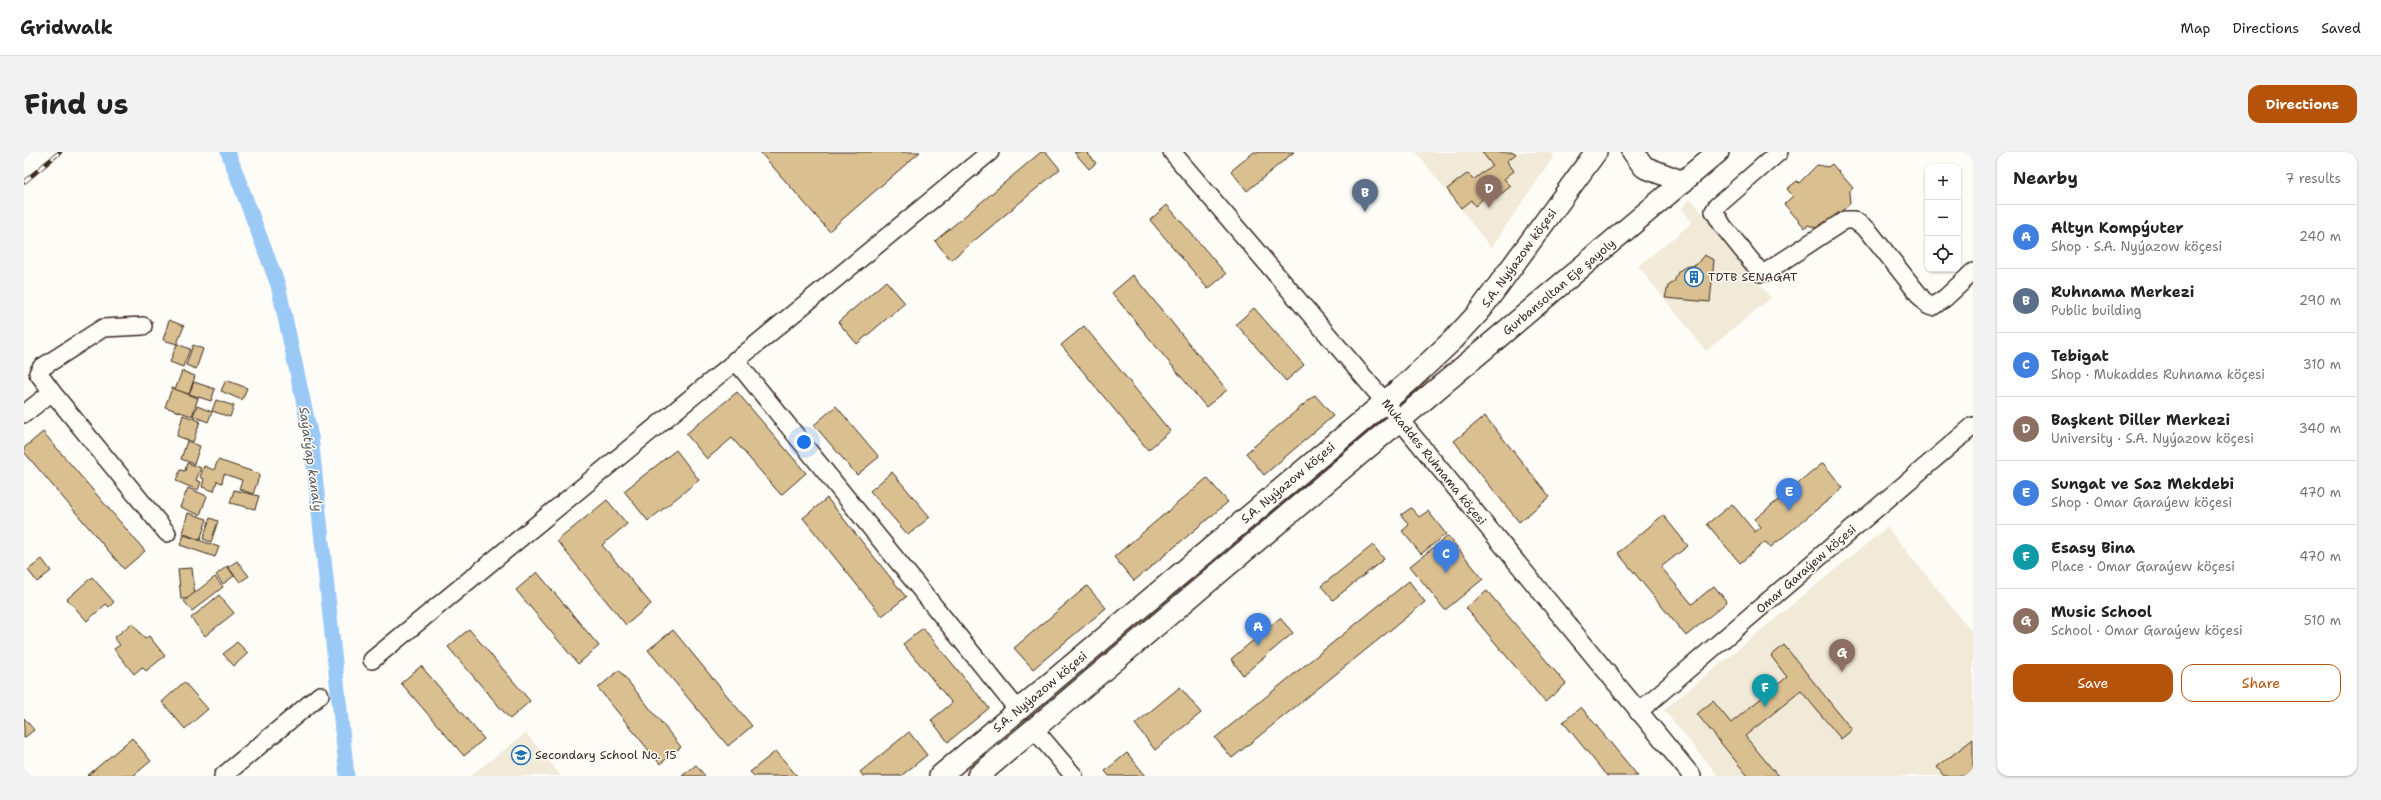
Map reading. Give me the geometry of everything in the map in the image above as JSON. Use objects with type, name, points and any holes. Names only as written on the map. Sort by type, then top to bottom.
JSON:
[{"type":"main road","name":"S.A. Nyýazow köçesi","points":[[940,776],[1385,402],[1455,338],[1478,313],[1596,152]]},
{"type":"main road","points":[[1633,152],[1644,167],[1682,182]]},
{"type":"main road","name":"Gurbansoltan Eje şayoly","points":[[1400,422],[1718,152]]},
{"type":"main road","name":"S.A. Nyýazow köçesi","points":[[978,776],[1400,422]]},
{"type":"street","points":[[372,660],[735,360],[990,152]]},
{"type":"street","name":"Mukaddes Ruhnama köçesi","points":[[1172,152],[1385,402],[1692,776]]},
{"type":"street","points":[[1779,152],[1717,206],[1714,211],[1723,226],[1761,273],[1766,272],[1845,220],[1854,220],[1868,230],[1927,305],[1932,307],[1939,303],[1973,272]]},
{"type":"street","points":[[143,326],[103,328],[41,368],[38,373],[39,377],[167,533]]},
{"type":"street","points":[[735,360],[1018,710]]},
{"type":"street","points":[[24,414],[52,392]]},
{"type":"street","name":"Omar Garaýew köçesi","points":[[1638,712],[1973,426]]},
{"type":"street","points":[[223,776],[320,694]]},
{"type":"street","points":[[1034,729],[1074,776]]},
{"type":"shaded area","points":[[1416,152],[1551,152],[1554,156],[1491,248]]},
{"type":"shaded area","name":"TDTB SENAGAT","points":[[1692,200],[1771,298],[1706,351],[1638,266],[1692,223],[1682,209],[1687,201]]},
{"type":"shaded area","points":[[1887,527],[1973,633],[1973,776],[1718,776],[1664,710]]},
{"type":"shaded area","name":"Secondary School No. 15","points":[[526,733],[561,776],[470,776]]},
{"type":"building","points":[[760,152],[920,152],[829,231]]},
{"type":"building","points":[[1041,152],[1046,152],[1060,169],[951,260],[935,241]]},
{"type":"building","points":[[1074,152],[1090,152],[1088,154],[1096,163],[1089,169]]},
{"type":"building","points":[[1254,152],[1294,152],[1247,191],[1231,171]]},
{"type":"building","points":[[1482,152],[1514,152],[1516,154],[1507,161],[1514,171],[1504,179],[1511,186],[1490,203],[1485,197],[1475,206],[1471,200],[1461,208],[1447,189],[1468,173],[1473,180],[1492,165]]},
{"type":"building","points":[[1832,164],[1853,188],[1849,192],[1850,204],[1820,229],[1808,225],[1805,228],[1784,204],[1793,196],[1787,189],[1797,181],[1799,183],[1817,165],[1828,167]]},
{"type":"building","points":[[1167,205],[1226,274],[1208,289],[1150,220]]},
{"type":"building","name":"TDTB SENAGAT","points":[[1704,255],[1714,260],[1710,302],[1665,298],[1668,286],[1674,282],[1678,272],[1685,267],[1696,265]]},
{"type":"building","points":[[1133,275],[1227,390],[1206,407],[1112,293]]},
{"type":"building","points":[[886,281],[905,303],[857,344],[838,322]]},
{"type":"building","points":[[1254,308],[1304,365],[1286,381],[1236,324]]},
{"type":"building","points":[[169,320],[184,326],[177,344],[163,340]]},
{"type":"building","points":[[1084,326],[1170,431],[1148,450],[1061,345]]},
{"type":"building","points":[[177,344],[190,349],[183,367],[170,362]]},
{"type":"building","points":[[193,345],[203,349],[196,369],[186,365]]},
{"type":"building","points":[[182,371],[195,376],[189,394],[175,390]]},
{"type":"building","points":[[226,380],[247,388],[242,400],[221,391]]},
{"type":"building","points":[[194,382],[215,389],[211,401],[189,394]]},
{"type":"building","points":[[172,388],[198,398],[192,416],[165,407]]},
{"type":"building","points":[[737,392],[806,473],[781,495],[732,438],[707,459],[686,434]]},
{"type":"building","points":[[1315,395],[1333,416],[1264,475],[1246,453]]},
{"type":"building","points":[[216,400],[234,406],[230,417],[212,411]]},
{"type":"building","points":[[197,406],[212,412],[208,422],[193,416]]},
{"type":"building","points":[[836,406],[879,457],[857,475],[814,425]]},
{"type":"building","points":[[183,415],[200,421],[193,442],[177,436]]},
{"type":"building","points":[[1485,416],[1550,497],[1519,522],[1454,441]]},
{"type":"building","points":[[43,432],[145,551],[124,569],[24,452],[24,448]]},
{"type":"building","points":[[187,441],[200,446],[194,464],[181,459]]},
{"type":"building","points":[[676,450],[699,480],[648,521],[624,491]]},
{"type":"building","points":[[218,460],[260,474],[253,494],[239,489],[242,480],[224,474],[222,483],[217,481],[214,491],[202,487],[204,479],[200,477],[204,466],[214,470]]},
{"type":"building","points":[[187,463],[201,468],[196,480],[201,482],[198,490],[176,481],[180,470],[185,471]]},
{"type":"building","points":[[1823,463],[1843,488],[1771,547],[1765,542],[1740,563],[1707,524],[1732,504],[1755,532],[1761,527],[1755,519]]},
{"type":"building","points":[[892,472],[930,517],[908,535],[870,491]]},
{"type":"building","points":[[1207,478],[1228,502],[1134,581],[1114,557]]},
{"type":"building","points":[[188,488],[207,496],[200,515],[180,507]]},
{"type":"building","points":[[234,490],[259,496],[255,509],[230,503]]},
{"type":"building","points":[[827,498],[906,597],[882,616],[803,518]]},
{"type":"building","points":[[607,500],[627,524],[602,545],[651,604],[626,625],[557,541]]},
{"type":"building","points":[[1411,508],[1419,517],[1428,511],[1446,534],[1421,554],[1402,531],[1409,525],[1401,515]]},
{"type":"building","points":[[188,513],[207,519],[200,540],[182,533]]},
{"type":"building","points":[[1663,515],[1688,546],[1661,567],[1692,604],[1714,586],[1727,602],[1686,636],[1618,553]]},
{"type":"building","points":[[210,518],[218,521],[211,542],[203,539]]},
{"type":"building","points":[[184,535],[219,547],[215,557],[180,545]]},
{"type":"building","points":[[1448,536],[1483,579],[1445,610],[1410,566]]},
{"type":"building","points":[[1373,545],[1384,559],[1333,600],[1321,586]]},
{"type":"building","points":[[42,559],[51,571],[37,582],[28,570]]},
{"type":"building","points":[[237,561],[249,576],[240,582],[228,567]]},
{"type":"building","points":[[227,566],[234,576],[223,584],[216,575]]},
{"type":"building","points":[[192,568],[195,598],[181,599],[178,569]]},
{"type":"building","points":[[537,572],[599,646],[578,664],[516,590]]},
{"type":"building","points":[[92,577],[114,602],[109,607],[106,604],[87,621],[67,599]]},
{"type":"building","points":[[215,577],[223,587],[192,611],[184,601]]},
{"type":"building","points":[[1409,581],[1425,602],[1232,758],[1215,738]]},
{"type":"building","points":[[1087,586],[1106,608],[1033,669],[1014,648]]},
{"type":"building","points":[[1487,591],[1566,684],[1545,702],[1466,608]]},
{"type":"building","points":[[219,595],[234,613],[205,636],[191,618]]},
{"type":"building","points":[[1280,618],[1293,633],[1243,675],[1231,659]]},
{"type":"building","points":[[132,623],[145,639],[149,636],[165,656],[146,671],[142,667],[134,674],[114,649],[120,645],[114,638]]},
{"type":"building","points":[[923,628],[989,708],[948,742],[931,720],[952,703],[903,644]]},
{"type":"building","points":[[469,629],[530,701],[510,719],[448,647]]},
{"type":"building","points":[[673,630],[752,726],[728,746],[648,650]]},
{"type":"building","points":[[237,642],[248,653],[234,666],[223,654]]},
{"type":"building","points":[[1784,645],[1852,730],[1841,739],[1801,691],[1745,736],[1778,776],[1748,776],[1697,714],[1713,701],[1731,723],[1787,677],[1771,656]]},
{"type":"building","points":[[421,666],[484,739],[464,756],[401,683]]},
{"type":"building","points":[[619,670],[681,747],[660,764],[598,688]]},
{"type":"building","points":[[184,682],[208,709],[185,729],[162,702]]},
{"type":"building","points":[[1180,687],[1201,713],[1155,750],[1135,724]]},
{"type":"building","points":[[1581,707],[1638,776],[1607,776],[1563,722]]},
{"type":"building","points":[[24,718],[34,730],[24,738]]},
{"type":"building","points":[[909,732],[927,755],[901,776],[863,776],[860,772]]},
{"type":"building","points":[[132,738],[151,761],[133,776],[87,776]]},
{"type":"building","points":[[1973,739],[1973,776],[1944,776],[1937,767]]},
{"type":"building","points":[[776,751],[797,776],[754,776],[750,772]]},
{"type":"building","points":[[1127,753],[1146,776],[1109,776],[1105,771]]},
{"type":"building","points":[[696,765],[705,776],[682,776]]},
{"type":"waterway","name":"Saýatýap kanaly","points":[[228,152],[278,285],[311,437],[347,776]]},
{"type":"railway","points":[[24,182],[60,152]]},
{"type":"place","name":"Başkent Diller Merkezi","points":[[1489,208]]},
{"type":"place","name":"Ruhnama Merkezi","points":[[1365,212]]},
{"type":"place","name":"TDTB SENAGAT","points":[[1694,277]]},
{"type":"place","name":"Sungat ve Saz Mekdebi","points":[[1789,511]]},
{"type":"place","name":"Tebigat","points":[[1446,573]]},
{"type":"place","name":"Altyn Kompýuter","points":[[1258,646]]},
{"type":"place","name":"Music School","points":[[1842,672]]},
{"type":"place","name":"Esasy Bina","points":[[1765,707]]},
{"type":"place","name":"Secondary School No. 15","points":[[521,755]]}]
